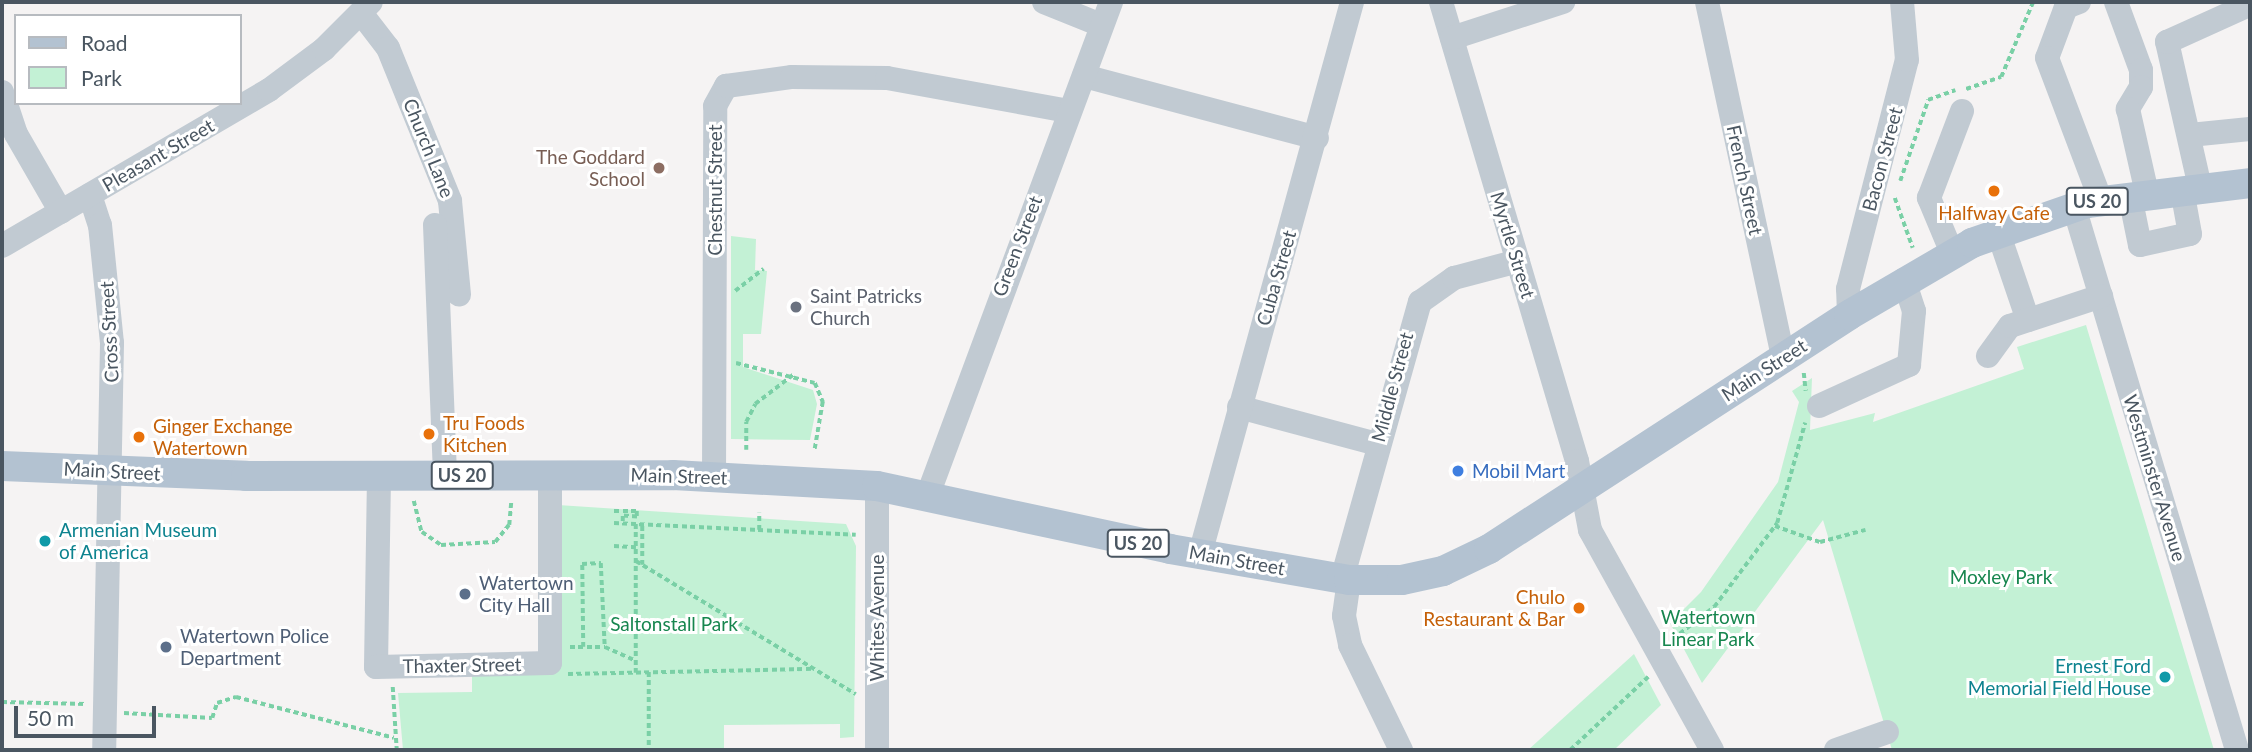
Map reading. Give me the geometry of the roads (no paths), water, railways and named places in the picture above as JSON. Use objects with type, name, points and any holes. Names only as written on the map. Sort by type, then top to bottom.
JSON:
[{"type":"main road","name":"Main Street","points":[[2,466],[113,472],[714,477],[877,486],[929,492],[1200,554],[1345,579],[1443,571],[1793,365],[1849,315],[1952,253],[1998,232],[2087,204],[2191,188],[2250,183]]},
{"type":"street","points":[[1044,2],[1101,25]]},
{"type":"street","name":"Green Street","points":[[929,492],[1111,2]]},
{"type":"street","name":"Cuba Street","points":[[1200,554],[1239,407],[1317,138],[1352,2]]},
{"type":"street","name":"Myrtle Street","points":[[1441,2],[1518,261],[1582,489],[1590,530],[1663,644],[1712,750]]},
{"type":"street","points":[[1452,38],[1563,2]]},
{"type":"street","name":"French Street","points":[[1707,2],[1793,365]]},
{"type":"street","name":"Bacon Street","points":[[1849,315],[1848,289],[1907,60],[1902,2]]},
{"type":"street","name":"Westminster Avenue","points":[[2079,2],[2066,7],[2047,58],[2087,204],[2101,296],[2237,750]]},
{"type":"street","points":[[2116,2],[2141,70],[2141,88],[2128,108],[2139,195],[2140,245],[2190,234],[2190,135],[2167,42],[2249,5]]},
{"type":"street","name":"Pleasant Street","points":[[2,246],[269,90],[366,8]]},
{"type":"street","name":"Church Lane","points":[[366,8],[388,48],[450,201],[459,295]]},
{"type":"street","points":[[1084,76],[1317,138]]},
{"type":"street","name":"Chestnut Street","points":[[714,477],[715,106],[726,86],[792,77],[887,78],[1069,111]]},
{"type":"street","points":[[2,92],[16,134],[61,212]]},
{"type":"street","points":[[1952,253],[1929,198],[1962,111]]},
{"type":"street","points":[[2190,135],[2250,129]]},
{"type":"street","name":"Cross Street","points":[[90,195],[100,225],[110,318],[113,472],[104,750]]},
{"type":"street","points":[[435,225],[445,475]]},
{"type":"street","points":[[1998,232],[2028,320]]},
{"type":"street","name":"Middle Street","points":[[1401,750],[1350,645],[1345,579],[1377,444],[1420,302],[1454,278],[1518,261]]},
{"type":"street","points":[[1810,407],[1909,365],[1914,311],[1904,280]]},
{"type":"street","points":[[1988,356],[2010,326],[2101,296]]},
{"type":"street","points":[[1239,407],[1377,444]]},
{"type":"street","name":"Thaxter Street","points":[[379,476],[376,667],[550,663],[550,474]]},
{"type":"street","name":"Whites Avenue","points":[[877,486],[877,750]]},
{"type":"street","points":[[1836,750],[1887,732]]},
{"type":"place","name":"The Goddard School","points":[[659,168]]},
{"type":"place","name":"Halfway Cafe","points":[[1994,191]]},
{"type":"place","name":"Saint Patricks Church","points":[[796,307]]},
{"type":"place","name":"Tru Foods Kitchen","points":[[429,434]]},
{"type":"place","name":"Ginger Exchange Watertown","points":[[139,437]]},
{"type":"place","name":"Mobil Mart","points":[[1458,471]]},
{"type":"place","name":"Armenian Museum of America","points":[[45,541]]},
{"type":"place","name":"Watertown City Hall","points":[[465,594]]},
{"type":"place","name":"Chulo Restaurant & Bar","points":[[1579,608]]},
{"type":"place","name":"Watertown Police Department","points":[[166,647]]},
{"type":"place","name":"Ernest Ford Memorial Field House","points":[[2165,677]]},
{"type":"park label","name":"Moxley Park","points":[[2001,577]]},
{"type":"park label","name":"Saltonstall Park","points":[[674,624]]},
{"type":"park label","name":"Watertown Linear Park","points":[[1708,628]]}]
